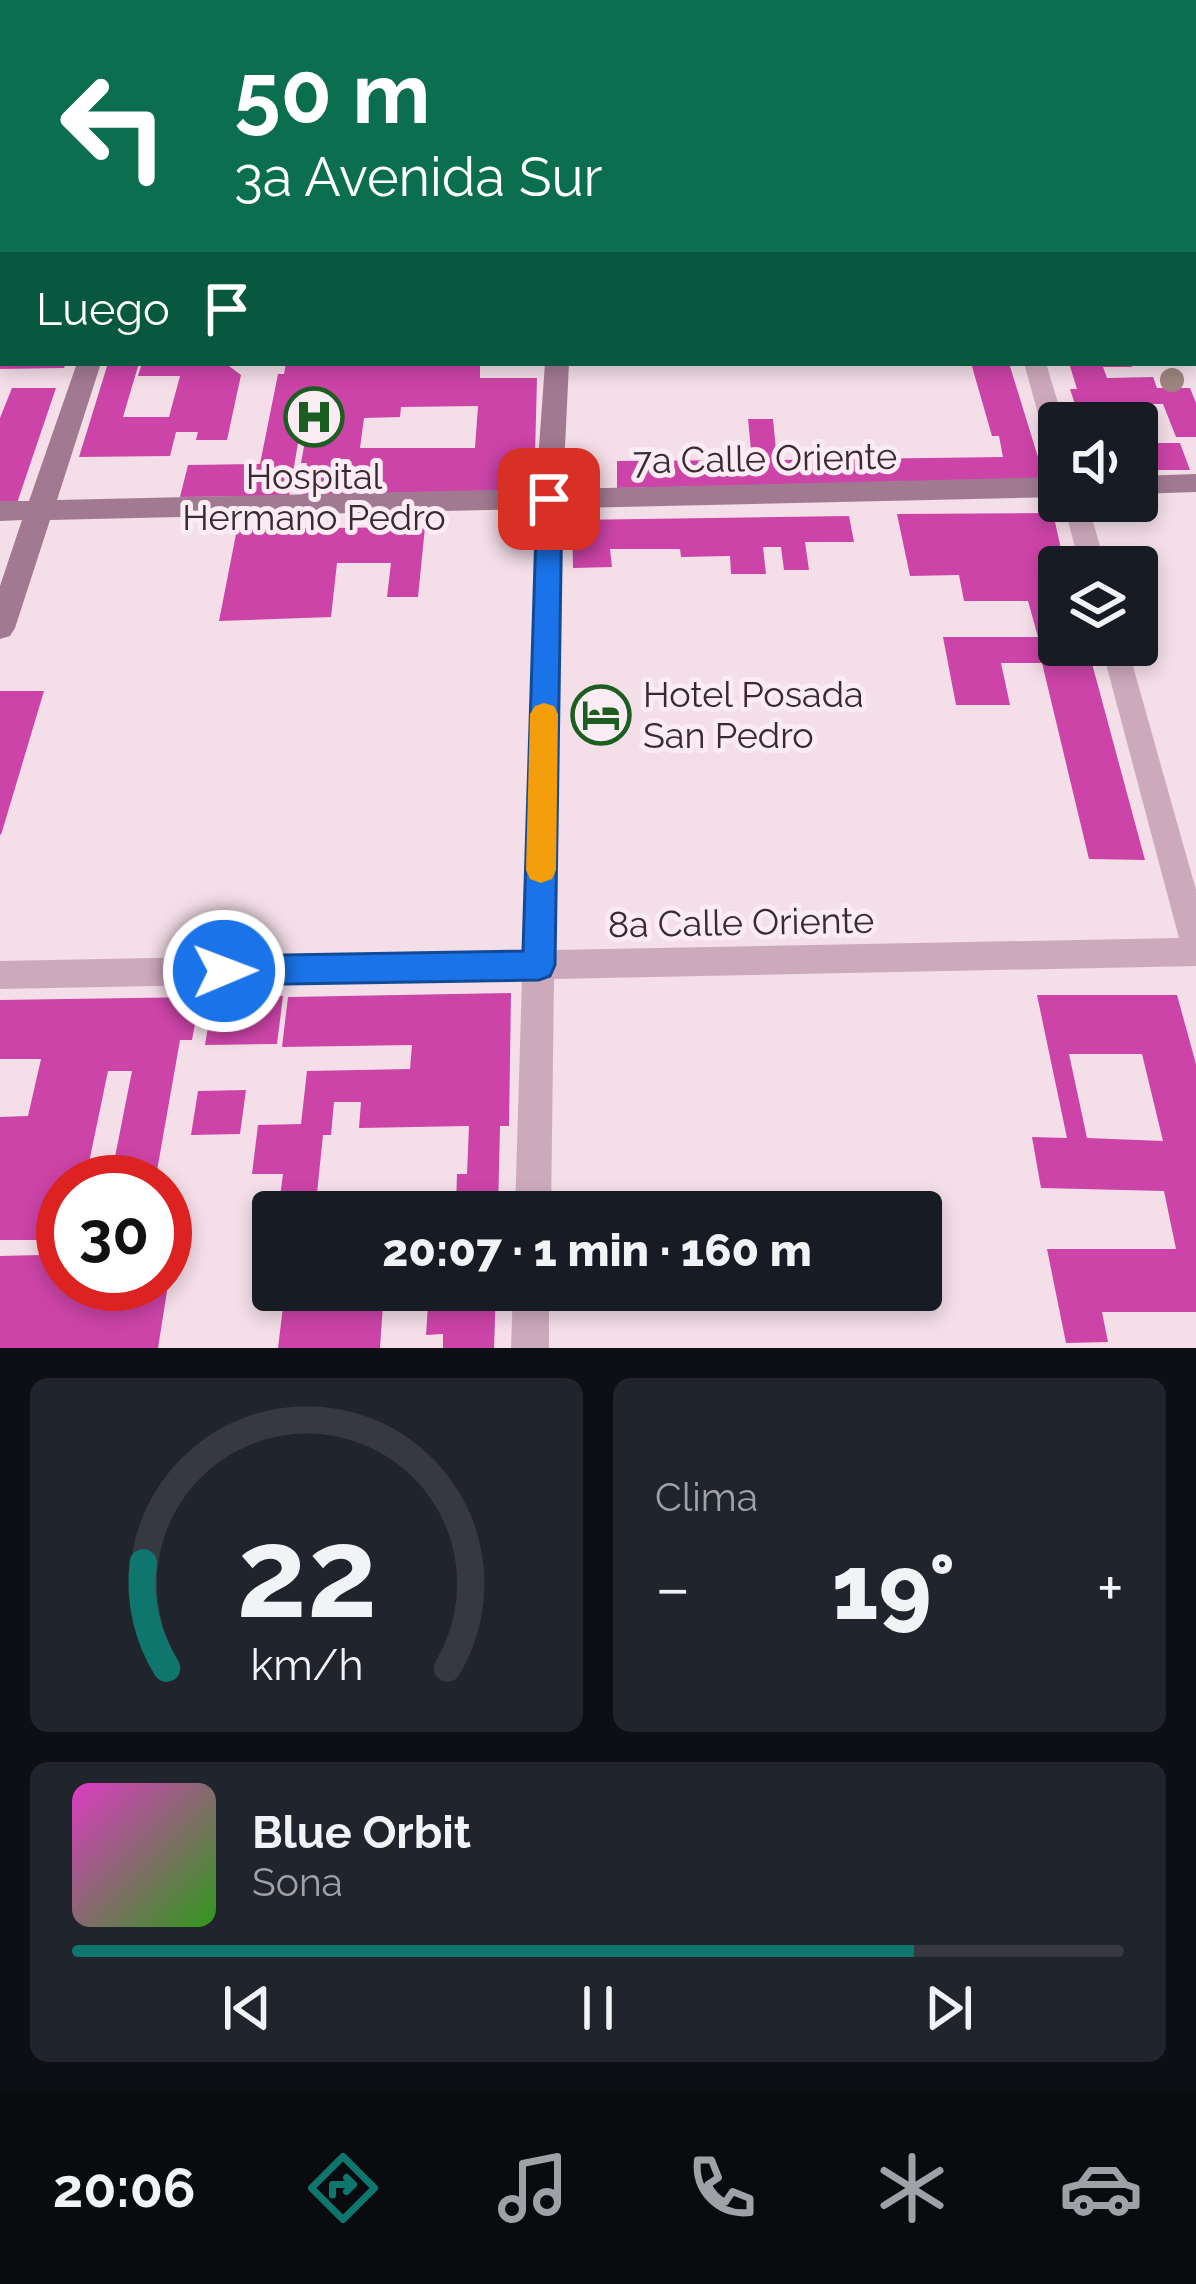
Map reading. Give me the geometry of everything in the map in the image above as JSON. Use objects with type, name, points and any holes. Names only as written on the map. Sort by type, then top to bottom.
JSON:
[{"type":"main road","points":[[0,628],[88,366]]},
{"type":"main road","points":[[549,499],[557,366]]},
{"type":"main road","points":[[1158,484],[1196,483]]},
{"type":"main road","name":"7a Calle Oriente","points":[[0,511],[1038,487]]},
{"type":"street","points":[[1036,366],[1046,402]]},
{"type":"street","points":[[534,1191],[549,499]]},
{"type":"street","points":[[1120,666],[1196,948]]},
{"type":"street","name":"8a Calle Oriente","points":[[0,975],[1196,948]]},
{"type":"street","points":[[530,1348],[531,1311]]},
{"type":"building","points":[[0,366],[65,366],[64,368]]},
{"type":"building","points":[[107,366],[138,366],[123,417],[169,417],[180,376],[138,376],[141,366],[229,366],[241,375],[227,440],[196,440],[198,432],[176,432],[170,456],[79,457]]},
{"type":"building","points":[[285,366],[480,366],[480,378],[537,378],[534,494],[302,496],[307,463],[301,463],[314,390],[307,390],[289,496],[180,497],[188,465],[260,464],[278,374],[284,374]],"holes":[[[478,406],[475,448],[360,448],[364,418],[400,417],[401,407]]]},
{"type":"building","points":[[972,366],[1010,366],[1038,457],[1038,480],[617,488],[617,461],[752,460],[748,419],[773,419],[777,460],[1003,457],[999,436],[992,436]]},
{"type":"building","points":[[1070,366],[1132,366],[1103,367],[1107,378],[1153,377],[1157,388],[1190,388],[1196,403],[1196,437],[1176,437],[1158,402],[1074,402],[1070,389],[1077,389]]},
{"type":"building","points":[[12,388],[56,388],[17,503],[0,503],[0,418]]},
{"type":"building","points":[[1158,443],[1180,443],[1190,470],[1158,470]]},
{"type":"building","points":[[1038,513],[1038,522],[1055,522],[1060,546],[1038,546],[1038,637],[1028,601],[964,601],[959,575],[910,576],[897,514]]},
{"type":"building","points":[[849,516],[854,542],[805,542],[809,570],[784,570],[781,547],[763,547],[766,574],[731,574],[730,556],[681,557],[680,549],[610,549],[612,567],[573,568],[572,520]]},
{"type":"building","points":[[425,527],[418,597],[387,597],[391,563],[337,563],[331,617],[219,621],[237,529]]},
{"type":"building","points":[[943,637],[1038,637],[1038,663],[1001,663],[1010,705],[956,705]]},
{"type":"building","points":[[1043,666],[1093,666],[1145,860],[1089,859]]},
{"type":"building","points":[[0,691],[44,691],[1,835],[0,834]]},
{"type":"building","points":[[511,993],[509,1126],[500,1126],[498,1191],[456,1191],[457,1174],[467,1174],[469,1126],[359,1128],[361,1102],[334,1102],[331,1135],[323,1135],[317,1191],[281,1191],[283,1174],[252,1174],[258,1125],[301,1124],[307,1071],[410,1069],[412,1045],[282,1047],[288,997]]},
{"type":"building","points":[[1037,995],[1177,995],[1196,1064],[1196,1312],[1102,1312],[1108,1342],[1066,1343],[1047,1249],[1176,1249],[1164,1191],[1041,1188],[1032,1137],[1067,1138]],"holes":[[[1069,1054],[1142,1054],[1163,1141],[1087,1138]]]},
{"type":"building","points":[[283,996],[277,1044],[205,1045],[213,997]]},
{"type":"building","points":[[200,997],[192,1040],[180,1040],[160,1155],[115,1155],[132,1071],[108,1071],[91,1155],[36,1155],[36,1240],[0,1240],[0,1117],[28,1116],[41,1059],[0,1059],[0,1000]]},
{"type":"building","points":[[246,1090],[240,1134],[191,1135],[198,1091]]},
{"type":"building","points":[[36,1255],[36,1311],[164,1311],[158,1348],[0,1348],[0,1256]]},
{"type":"building","points":[[282,1311],[383,1311],[380,1348],[278,1348]]},
{"type":"building","points":[[428,1311],[495,1311],[494,1348],[443,1348],[443,1334],[426,1335]]},
{"type":"slow traffic","points":[[541,870],[544,714]]},
{"type":"place","name":"Hospital Hermano Pedro","points":[[314,417]]},
{"type":"place","name":"Hotel Posada San Pedro","points":[[601,715]]},
{"type":"route","points":[[224,971],[539,965],[549,499]]}]
